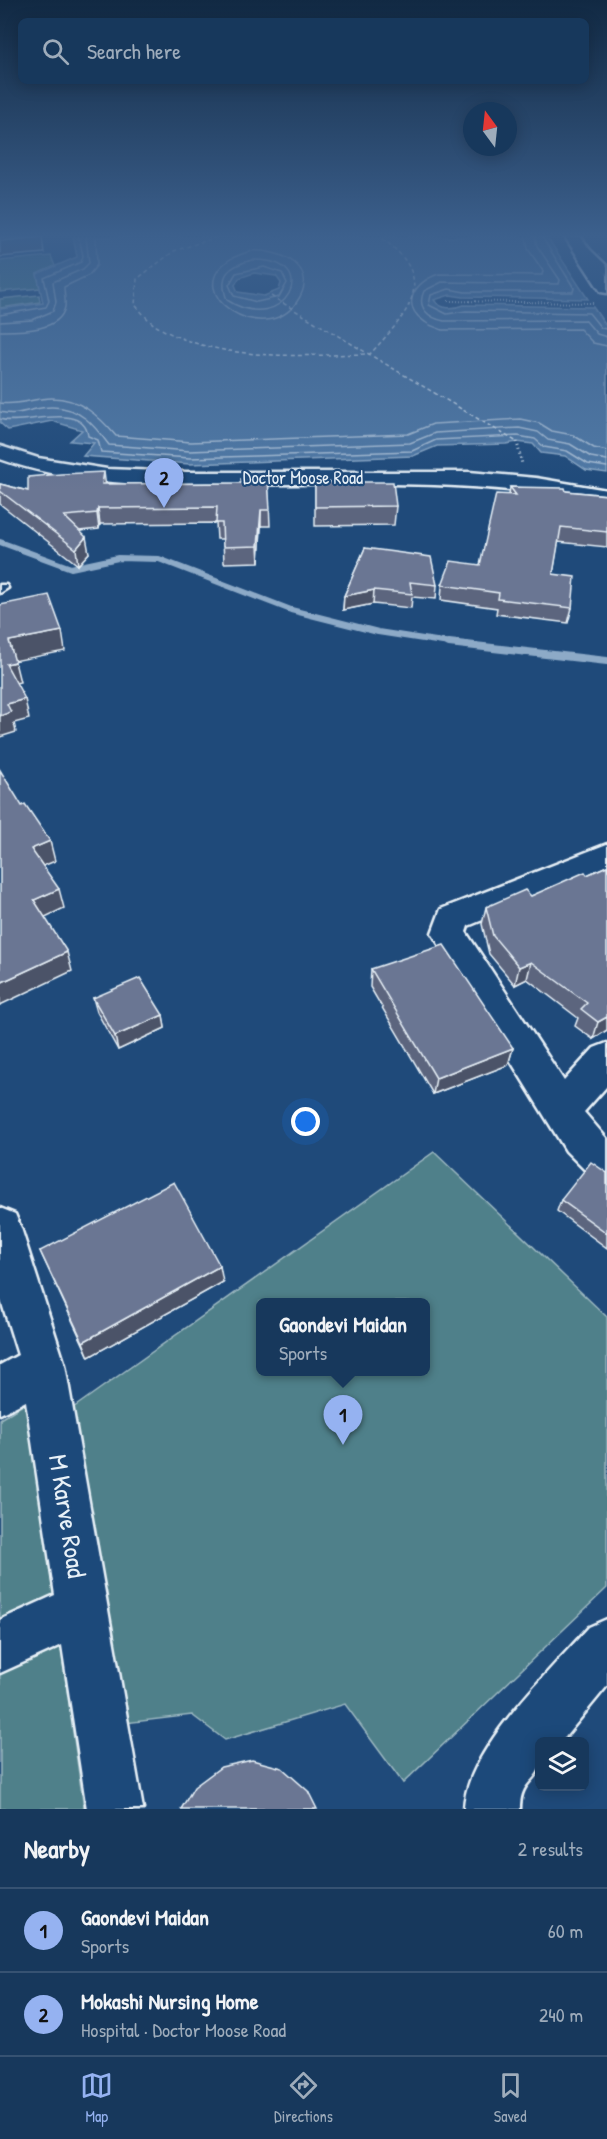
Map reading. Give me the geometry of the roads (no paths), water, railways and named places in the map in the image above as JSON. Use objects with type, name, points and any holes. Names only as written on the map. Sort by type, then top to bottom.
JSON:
[{"type":"main road","name":"Doctor Moose Road","points":[[0,452],[26,463],[80,473],[205,477],[420,477],[525,483],[607,497]]},
{"type":"main road","points":[[607,856],[453,918],[448,933],[579,1139],[607,1165]]},
{"type":"main road","points":[[562,1111],[607,1059]]},
{"type":"main road","name":"M Karve Road","points":[[0,1228],[43,1365],[115,1809]]},
{"type":"main road","points":[[0,1391],[43,1365]]},
{"type":"main road","points":[[0,1647],[83,1609]]},
{"type":"main road","points":[[492,1809],[492,1797],[507,1762],[607,1645]]},
{"type":"water","points":[[0,321],[603,321],[607,327],[607,473],[586,470],[565,456],[541,453],[533,444],[517,442],[437,446],[413,456],[190,464],[83,456],[94,443],[70,441],[82,430],[52,421],[8,430],[0,423]]},
{"type":"waterway","points":[[0,542],[71,568],[118,558],[159,559],[291,610],[378,632],[449,643]]},
{"type":"waterway","points":[[449,643],[607,661]]},
{"type":"waterway","points":[[449,643],[462,645]]},
{"type":"place","name":"Mokashi Nursing Home","points":[[164,508]]},
{"type":"place","name":"Gaondevi Maidan","points":[[343,1445]]}]
